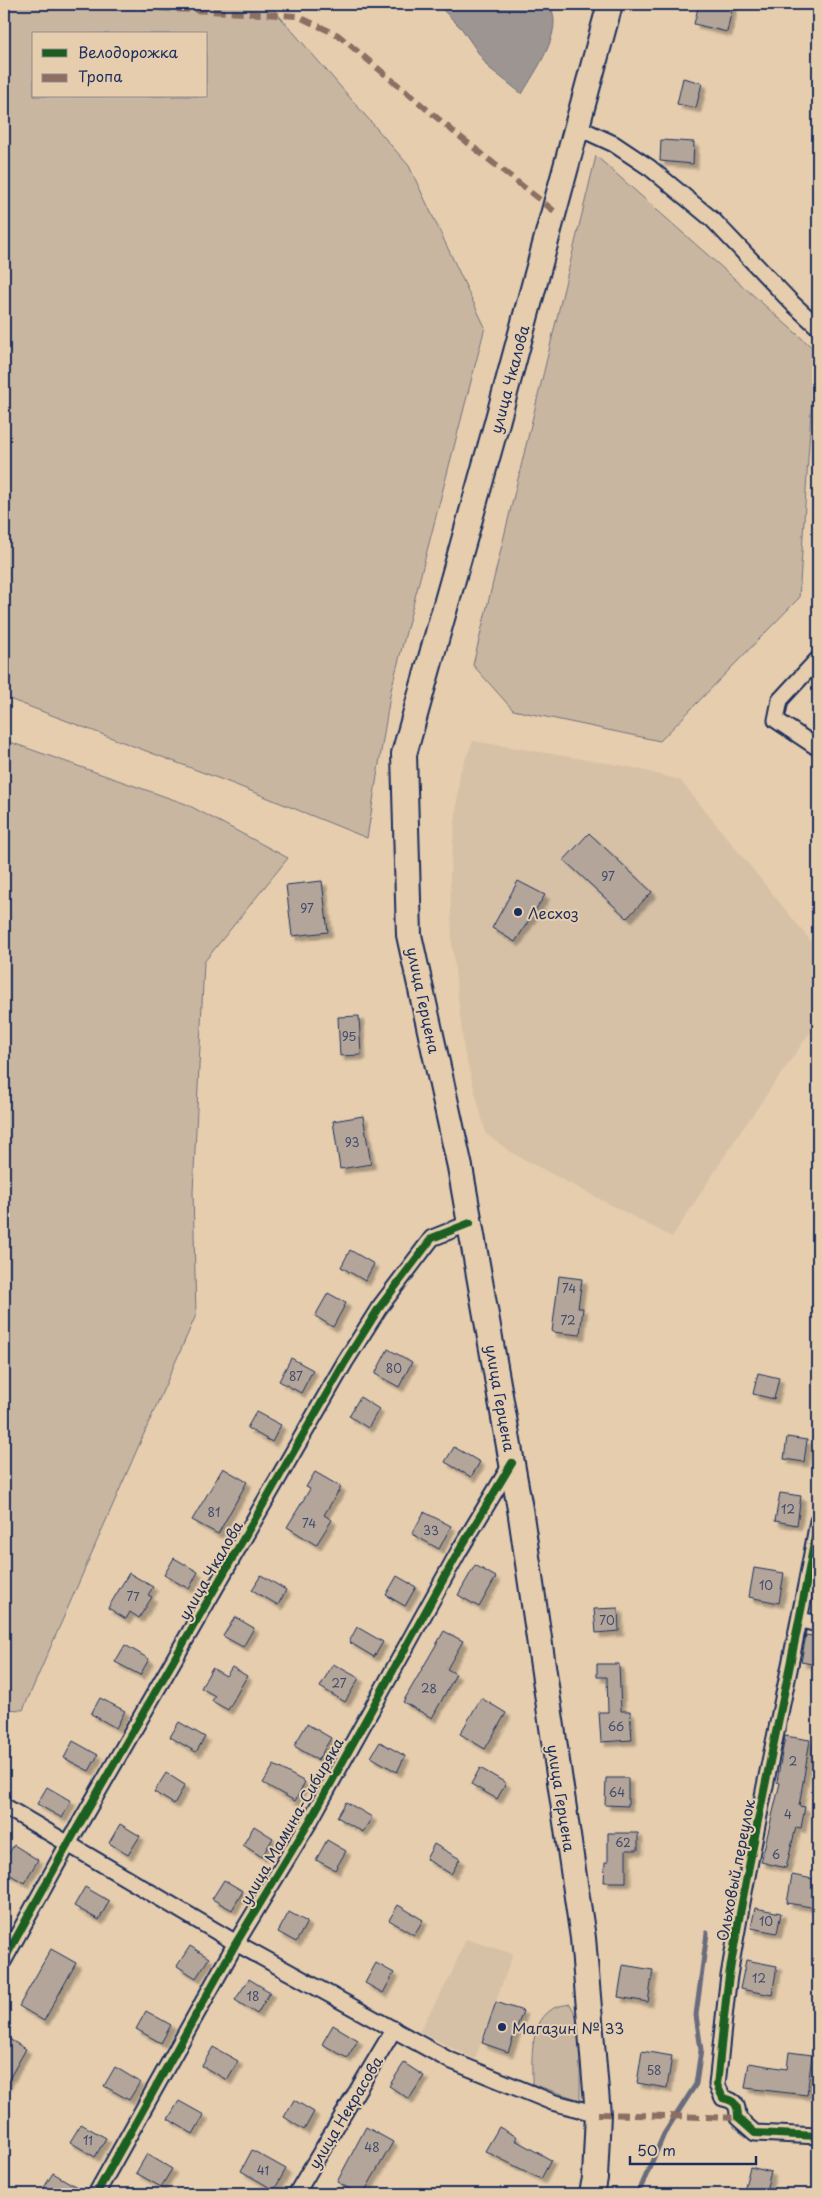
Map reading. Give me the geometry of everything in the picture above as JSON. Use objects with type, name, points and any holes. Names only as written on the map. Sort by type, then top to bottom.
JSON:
[{"type":"main road","name":"улица Чкалова","points":[[404,754],[610,4]]},
{"type":"main road","name":"улица Герцена","points":[[404,754],[410,935],[460,1167],[512,1463],[583,1938],[598,2114],[595,2178],[592,2194]]},
{"type":"street","points":[[577,128],[614,144],[650,168],[713,220],[792,303],[818,327]]},
{"type":"street","points":[[818,659],[780,700],[776,720],[818,748]]},
{"type":"street","name":"улица Чкалова","points":[[4,1960],[68,1844],[345,1362],[380,1308],[432,1238],[470,1222]]},
{"type":"street","name":"улица Мамина-Сибиряка","points":[[96,2194],[236,1943],[311,1819],[440,1585],[512,1463]]},
{"type":"street","points":[[818,1521],[801,1620],[818,1624]]},
{"type":"street","name":"Ольховый переулок","points":[[801,1620],[758,1814],[729,1977],[717,2085],[723,2098],[732,2100],[738,2106],[738,2118],[755,2133],[818,2136]]},
{"type":"street","points":[[4,1806],[236,1943],[447,2059],[510,2087],[552,2102],[598,2114]]},
{"type":"street","name":"улица Некрасова","points":[[296,2194],[394,2029]]},
{"type":"shaded area","points":[[11,4],[269,4],[409,166],[485,327],[391,690],[367,838],[236,785],[4,697],[4,19]]},
{"type":"shaded area","points":[[437,4],[549,4],[553,14],[554,26],[551,38],[541,62],[522,94],[488,67],[462,29]]},
{"type":"shaded area","points":[[596,156],[815,350],[799,598],[660,741],[513,710],[473,665]]},
{"type":"shaded area","points":[[4,740],[186,804],[288,858],[204,962],[193,1192],[196,1315],[23,1710],[4,1709]]},
{"type":"shaded area","points":[[473,741],[630,767],[680,780],[818,950],[818,1021],[739,1134],[672,1237],[512,1153],[486,1134],[464,1050],[452,943],[450,873],[460,772]]},
{"type":"shaded area","points":[[466,1939],[513,1954],[475,2059],[419,2032],[450,1977]]},
{"type":"shaded area","points":[[570,2004],[580,2023],[580,2100],[532,2084],[533,2044],[539,2025],[544,2017],[553,2009]]},
{"type":"building","points":[[699,4],[733,4],[727,32],[694,24]]},
{"type":"building","points":[[683,78],[702,83],[696,108],[677,104]]},
{"type":"building","points":[[661,140],[694,142],[693,164],[660,161]]},
{"type":"building","points":[[589,833],[652,892],[627,918],[564,860]]},
{"type":"building","points":[[322,881],[328,932],[292,936],[286,885]]},
{"type":"building","name":"Лесхоз","points":[[518,881],[545,895],[515,942],[492,928]]},
{"type":"building","points":[[359,1016],[361,1055],[340,1056],[338,1017]]},
{"type":"building","points":[[363,1116],[371,1164],[340,1169],[333,1121]]},
{"type":"building","points":[[350,1250],[374,1264],[365,1281],[341,1267]]},
{"type":"building","points":[[559,1276],[582,1279],[578,1308],[583,1308],[580,1335],[552,1332]]},
{"type":"building","points":[[328,1293],[346,1303],[333,1327],[315,1316]]},
{"type":"building","points":[[388,1349],[412,1362],[399,1387],[375,1374]]},
{"type":"building","points":[[291,1358],[313,1370],[301,1393],[279,1381]]},
{"type":"building","points":[[758,1373],[779,1378],[774,1399],[753,1394]]},
{"type":"building","points":[[360,1397],[379,1409],[368,1428],[349,1416]]},
{"type":"building","points":[[256,1412],[281,1425],[272,1442],[247,1428]]},
{"type":"building","points":[[787,1437],[807,1440],[804,1462],[784,1459]]},
{"type":"building","points":[[454,1447],[480,1462],[471,1477],[445,1462]]},
{"type":"building","points":[[223,1468],[247,1482],[218,1534],[192,1520]]},
{"type":"building","points":[[315,1472],[341,1487],[324,1515],[332,1520],[316,1545],[287,1527],[310,1489],[306,1487]]},
{"type":"building","points":[[780,1493],[801,1496],[797,1525],[775,1521]]},
{"type":"building","points":[[424,1512],[451,1526],[439,1549],[412,1534]]},
{"type":"building","points":[[174,1558],[198,1572],[189,1589],[164,1575]]},
{"type":"building","points":[[475,1565],[496,1577],[479,1607],[458,1595]]},
{"type":"building","points":[[754,1568],[784,1573],[779,1603],[749,1597]]},
{"type":"building","points":[[129,1573],[153,1587],[148,1595],[152,1597],[139,1618],[130,1612],[126,1619],[108,1608]]},
{"type":"building","points":[[261,1575],[286,1590],[278,1605],[252,1590]]},
{"type":"building","points":[[397,1576],[416,1587],[405,1606],[386,1595]]},
{"type":"building","points":[[618,1608],[619,1631],[596,1633],[594,1609]]},
{"type":"building","points":[[235,1617],[254,1628],[243,1647],[223,1636]]},
{"type":"building","points":[[357,1627],[383,1642],[374,1657],[349,1642]]},
{"type":"building","points":[[444,1631],[463,1641],[447,1669],[456,1674],[432,1718],[403,1702]]},
{"type":"building","points":[[806,1635],[818,1637],[818,1665],[801,1662]]},
{"type":"building","points":[[125,1645],[149,1659],[140,1675],[115,1662]]},
{"type":"building","points":[[333,1664],[359,1678],[345,1702],[320,1687]]},
{"type":"building","points":[[597,1664],[619,1664],[621,1711],[630,1711],[632,1740],[601,1742],[599,1712],[608,1712],[607,1677],[597,1677]]},
{"type":"building","points":[[232,1667],[247,1676],[228,1710],[212,1701],[215,1696],[201,1688],[212,1668],[226,1676]]},
{"type":"building","points":[[100,1698],[125,1711],[116,1728],[91,1714]]},
{"type":"building","points":[[481,1698],[506,1713],[485,1749],[460,1734]]},
{"type":"building","points":[[179,1722],[205,1737],[196,1752],[170,1737]]},
{"type":"building","points":[[307,1724],[331,1738],[318,1760],[294,1746]]},
{"type":"building","points":[[785,1736],[810,1740],[799,1806],[805,1807],[801,1828],[796,1827],[786,1868],[761,1862],[780,1783],[777,1782]]},
{"type":"building","points":[[73,1741],[98,1755],[89,1771],[64,1758]]},
{"type":"building","points":[[380,1742],[405,1756],[397,1772],[371,1757]]},
{"type":"building","points":[[274,1765],[305,1782],[295,1801],[263,1783]]},
{"type":"building","points":[[480,1768],[506,1783],[497,1799],[471,1784]]},
{"type":"building","points":[[166,1773],[185,1785],[174,1804],[154,1792]]},
{"type":"building","points":[[606,1778],[628,1778],[628,1806],[605,1805]]},
{"type":"building","points":[[47,1787],[71,1801],[62,1818],[37,1804]]},
{"type":"building","points":[[346,1802],[372,1817],[363,1832],[337,1817]]},
{"type":"building","points":[[120,1824],[140,1836],[128,1855],[109,1843]]},
{"type":"building","points":[[254,1826],[273,1838],[262,1857],[243,1845]]},
{"type":"building","points":[[608,1833],[638,1833],[638,1850],[626,1850],[626,1882],[604,1882],[605,1862],[608,1862]]},
{"type":"building","points":[[327,1840],[346,1851],[335,1870],[316,1860]]},
{"type":"building","points":[[434,1844],[460,1859],[451,1874],[426,1859]]},
{"type":"building","points":[[14,1845],[38,1860],[24,1883],[4,1871],[4,1861]]},
{"type":"building","points":[[792,1875],[818,1880],[817,1908],[787,1903]]},
{"type":"building","points":[[224,1880],[243,1891],[232,1910],[212,1899]]},
{"type":"building","points":[[85,1887],[109,1901],[99,1920],[74,1906]]},
{"type":"building","points":[[398,1905],[423,1920],[414,1935],[389,1920]]},
{"type":"building","points":[[755,1908],[781,1913],[777,1933],[751,1928]]},
{"type":"building","points":[[289,1912],[307,1922],[296,1942],[278,1932]]},
{"type":"building","points":[[190,1946],[209,1958],[196,1978],[177,1966]]},
{"type":"building","points":[[51,1949],[76,1963],[44,2021],[19,2006]]},
{"type":"building","points":[[746,1960],[777,1966],[772,1995],[740,1989]]},
{"type":"building","points":[[376,1963],[394,1973],[383,1993],[365,1983]]},
{"type":"building","points":[[623,1965],[653,1970],[648,2002],[618,1997]]},
{"type":"building","points":[[249,1979],[270,1992],[257,2014],[235,2000]]},
{"type":"building","name":"Магазин № 33","points":[[496,2002],[523,2011],[508,2052],[482,2043]]},
{"type":"building","points":[[146,2011],[171,2025],[161,2043],[136,2029]]},
{"type":"building","points":[[333,2025],[358,2040],[347,2058],[322,2044]]},
{"type":"building","points":[[4,2036],[26,2049],[4,2088]]},
{"type":"building","points":[[213,2047],[238,2061],[227,2080],[202,2066]]},
{"type":"building","points":[[642,2051],[672,2056],[667,2088],[637,2083]]},
{"type":"building","points":[[789,2052],[812,2055],[807,2095],[745,2088],[749,2063],[787,2069]]},
{"type":"building","points":[[404,2063],[424,2076],[409,2099],[389,2086]]},
{"type":"building","points":[[115,2067],[140,2082],[129,2100],[104,2086]]},
{"type":"building","points":[[294,2100],[314,2112],[304,2130],[284,2117]]},
{"type":"building","points":[[179,2101],[204,2115],[193,2134],[168,2119]]},
{"type":"building","points":[[81,2124],[106,2138],[95,2157],[70,2142]]},
{"type":"building","points":[[366,2127],[393,2142],[363,2194],[359,2194],[337,2182]]},
{"type":"building","points":[[499,2127],[517,2137],[515,2140],[551,2160],[541,2179],[485,2151]]},
{"type":"building","points":[[252,2150],[286,2169],[274,2190],[241,2171]]},
{"type":"building","points":[[147,2154],[172,2169],[161,2187],[136,2173]]},
{"type":"building","points":[[750,2167],[771,2172],[765,2194],[743,2194]]},
{"type":"building","points":[[53,2173],[87,2193],[87,2194],[40,2194]]},
{"type":"waterway","points":[[638,2194],[664,2134],[696,2084],[701,2050],[696,2015],[707,1933]]},
{"type":"marked path","points":[[87,4],[297,16],[338,35],[454,132],[554,211]]},
{"type":"marked path","points":[[598,2114],[738,2118]]},
{"type":"cycle path","points":[[4,1960],[68,1844],[345,1362],[379,1308],[432,1238],[470,1223]]},
{"type":"cycle path","points":[[96,2194],[236,1943],[311,1819],[459,1551],[512,1463]]},
{"type":"cycle path","points":[[818,1521],[739,1919],[727,1990],[717,2085],[723,2098],[735,2104],[738,2118],[755,2133],[818,2136]]},
{"type":"place","name":"Лесхоз","points":[[518,912]]},
{"type":"place","name":"Магазин № 33","points":[[502,2027]]}]
